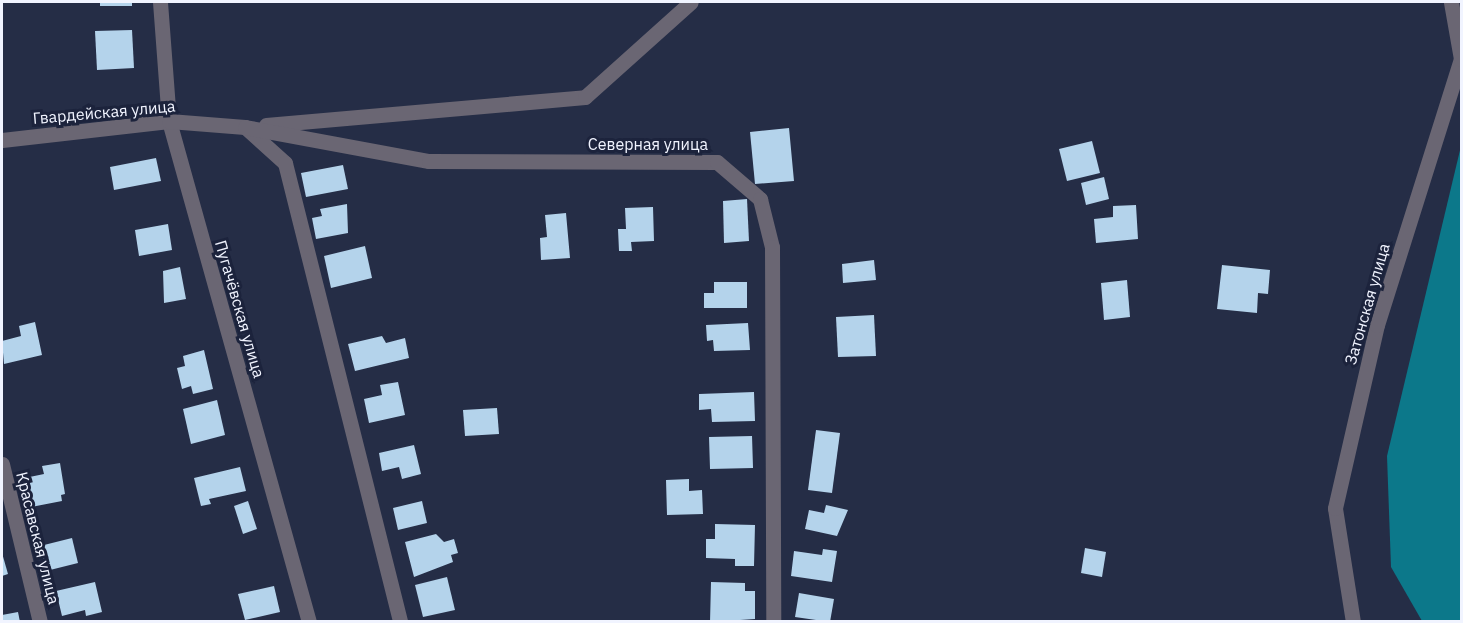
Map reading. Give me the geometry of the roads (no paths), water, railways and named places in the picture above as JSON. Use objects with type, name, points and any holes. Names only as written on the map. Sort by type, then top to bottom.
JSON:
[{"type":"street","name":"Пугачёвская улица","points":[[160,2],[169,122],[309,621]]},
{"type":"street","points":[[245,127],[585,97],[691,2]]},
{"type":"street","name":"Затонская улица","points":[[1353,621],[1335,508],[1377,325],[1461,59],[1451,2]]},
{"type":"street","name":"Гвардейская улица","points":[[2,140],[169,122],[245,127]]},
{"type":"street","points":[[245,127],[285,163],[400,621]]},
{"type":"street","name":"Северная улица","points":[[245,127],[429,161],[717,162],[760,199],[772,248],[773,621]]},
{"type":"street","name":"Красавская улица","points":[[2,464],[40,621]]}]
